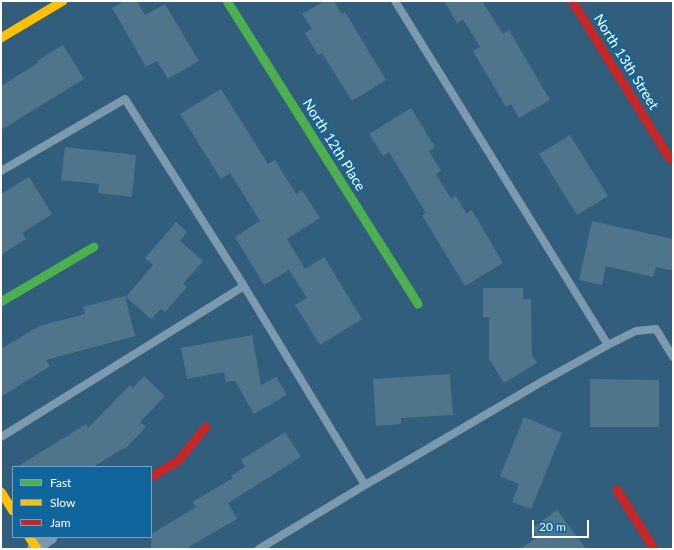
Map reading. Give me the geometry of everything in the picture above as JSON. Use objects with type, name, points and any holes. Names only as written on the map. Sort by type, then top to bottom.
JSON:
[{"type":"street","points":[[1,38],[63,1]]},
{"type":"street","name":"North 12th Place","points":[[227,1],[418,304]]},
{"type":"street","name":"North 13th Street","points":[[572,1],[670,159]]},
{"type":"street","points":[[1,302],[94,247]]},
{"type":"street","points":[[152,476],[178,461],[206,427]]},
{"type":"street","points":[[617,490],[654,549]]},
{"type":"street","points":[[1,492],[12,509]]},
{"type":"street","points":[[34,544],[48,538]]},
{"type":"lane","points":[[395,1],[608,345]]},
{"type":"lane","points":[[1,171],[125,99],[244,286],[365,485]]},
{"type":"lane","points":[[1,437],[244,286]]},
{"type":"lane","points":[[259,549],[543,381],[636,331],[656,329],[673,357]]},
{"type":"building","points":[[125,1],[137,1],[145,15],[165,4],[199,61],[168,79],[157,61],[146,67],[112,8]]},
{"type":"building","points":[[325,1],[334,1],[342,14],[345,12],[386,80],[352,101],[322,53],[318,55],[305,33],[312,29],[302,14]]},
{"type":"building","points":[[444,1],[482,1],[503,34],[509,30],[550,100],[519,118],[511,104],[506,107],[473,51],[480,47],[463,19],[457,23]]},
{"type":"building","points":[[63,45],[84,79],[1,130],[1,86],[38,63],[37,61]]},
{"type":"building","points":[[221,89],[268,164],[275,160],[296,194],[302,190],[320,218],[287,239],[305,269],[324,257],[362,319],[320,345],[295,305],[307,298],[289,270],[264,285],[235,237],[260,221],[230,173],[221,179],[180,114]]},
{"type":"building","points":[[411,108],[435,147],[429,151],[441,171],[436,174],[451,199],[456,196],[466,213],[472,210],[503,263],[465,286],[422,215],[426,213],[389,152],[383,156],[369,134]]},
{"type":"building","points":[[570,135],[608,196],[577,215],[539,154]]},
{"type":"building","points":[[65,147],[136,155],[132,197],[98,193],[99,184],[61,180]]},
{"type":"building","points":[[29,177],[52,214],[22,233],[26,239],[1,255],[1,194]]},
{"type":"building","points":[[592,221],[673,239],[673,271],[656,267],[653,277],[606,266],[602,285],[579,280]]},
{"type":"building","points":[[176,222],[187,232],[180,241],[203,261],[183,284],[187,287],[165,312],[161,309],[151,319],[126,297],[153,265],[145,258]]},
{"type":"building","points":[[483,288],[523,288],[523,299],[531,299],[532,355],[537,363],[504,383],[489,359],[489,317],[483,317]]},
{"type":"building","points":[[125,296],[135,336],[46,360],[50,366],[1,397],[1,349],[39,326],[85,314],[83,307]]},
{"type":"building","points":[[252,335],[261,385],[276,377],[287,395],[254,414],[235,381],[226,382],[224,372],[187,379],[181,348]]},
{"type":"building","points":[[450,374],[453,415],[401,418],[401,424],[376,426],[373,379]]},
{"type":"building","points":[[144,376],[165,396],[140,422],[146,427],[125,449],[124,448],[95,466],[19,466],[86,424],[88,428],[130,385],[133,388]]},
{"type":"building","points":[[590,379],[659,380],[659,427],[590,427]]},
{"type":"building","points":[[524,417],[562,433],[531,509],[512,502],[519,484],[500,476]]},
{"type":"building","points":[[285,432],[301,457],[228,503],[237,519],[185,549],[151,549],[152,533],[196,507],[192,502],[233,478],[231,476],[245,467],[241,460]]},
{"type":"building","points":[[557,510],[586,549],[520,549],[538,537],[531,529]]},
{"type":"traffic: fast","points":[[227,1],[418,304]]},
{"type":"traffic: fast","points":[[1,302],[94,247]]},
{"type":"traffic: slow","points":[[1,38],[63,1]]},
{"type":"traffic: slow","points":[[1,492],[12,509]]},
{"type":"traffic: slow","points":[[30,538],[37,549]]},
{"type":"traffic: jam","points":[[572,1],[670,159]]},
{"type":"traffic: jam","points":[[152,476],[178,461],[206,427]]},
{"type":"traffic: jam","points":[[617,490],[654,549]]}]
